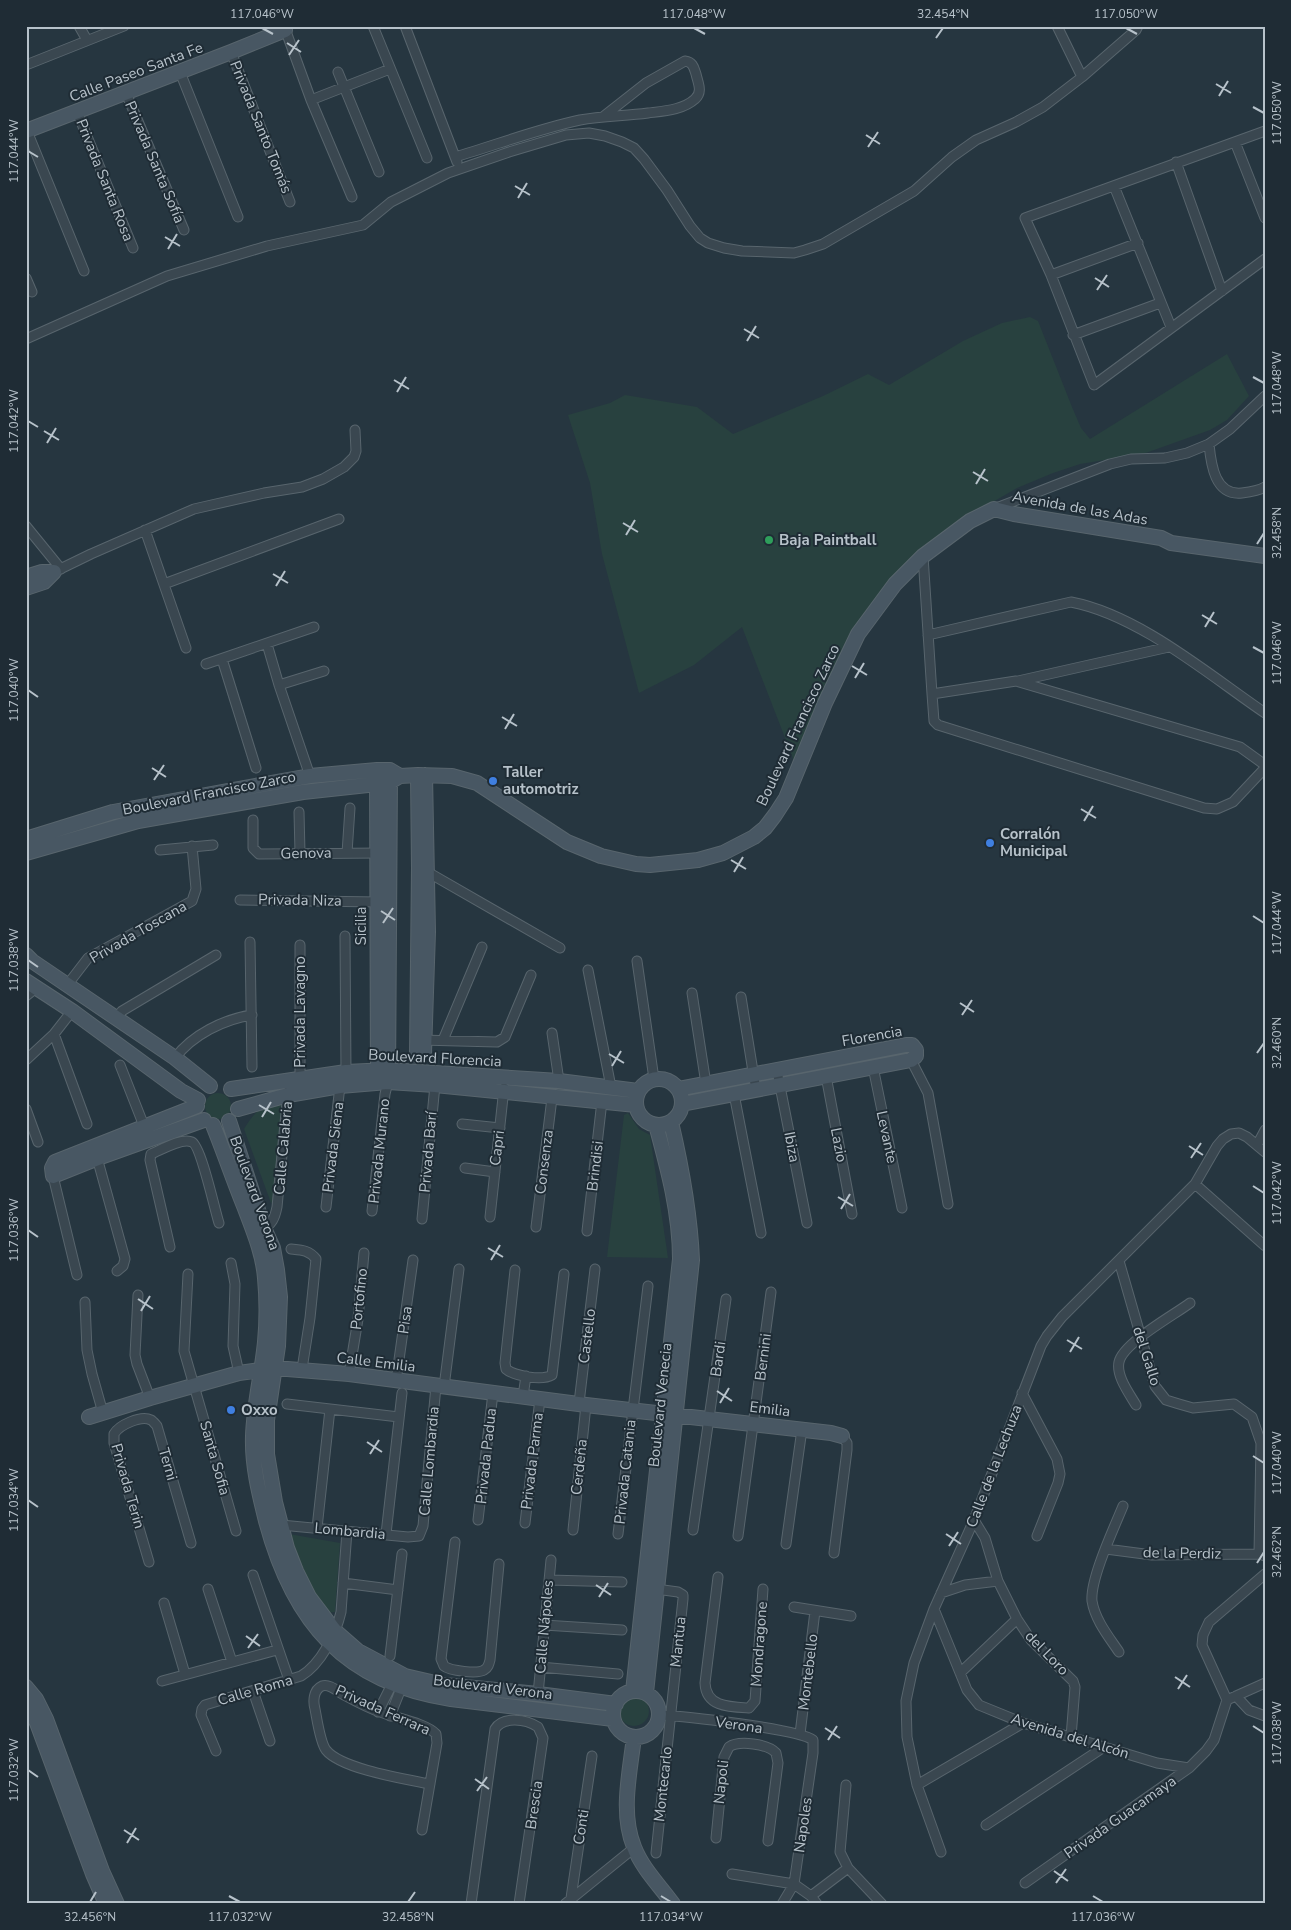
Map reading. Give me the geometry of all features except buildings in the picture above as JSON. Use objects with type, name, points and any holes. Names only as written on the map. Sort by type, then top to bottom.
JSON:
[{"type":"street","points":[[79,26],[87,40]]},
{"type":"street","points":[[27,62],[124,26]]},
{"type":"street","points":[[373,26],[427,158]]},
{"type":"street","points":[[405,26],[460,169]]},
{"type":"street","points":[[1057,26],[1082,77]]},
{"type":"street","points":[[26,338],[167,276],[267,246],[363,225],[398,198],[460,169],[566,135],[589,133],[605,136],[634,148],[644,159],[690,226],[700,238],[708,243],[742,251],[794,253],[823,244],[914,192],[952,157],[965,148],[1043,107],[1082,77],[1136,30],[1138,26]]},
{"type":"street","points":[[284,28],[311,100],[352,197]]},
{"type":"street","name":"Calle Paseo Santa Fe","points":[[26,131],[232,52],[284,28]]},
{"type":"street","name":"Privada Santo Tomás","points":[[232,52],[290,202]]},
{"type":"street","points":[[455,157],[578,121],[604,116],[625,116],[680,108],[691,102],[700,90],[693,65],[685,61],[662,73],[604,116]]},
{"type":"street","points":[[311,100],[390,68]]},
{"type":"street","points":[[180,72],[238,217]]},
{"type":"street","points":[[338,72],[379,172]]},
{"type":"street","name":"Privada Santa Sofía","points":[[126,93],[184,230]]},
{"type":"street","name":"Privada Santa Rosa","points":[[77,112],[134,248]]},
{"type":"street","points":[[26,131],[84,271]]},
{"type":"street","points":[[1265,131],[1025,218],[1051,275],[1094,385],[1265,259]]},
{"type":"street","points":[[1235,142],[1265,218]]},
{"type":"street","points":[[1176,162],[1222,291]]},
{"type":"street","points":[[1114,186],[1171,327]]},
{"type":"street","points":[[1051,275],[1138,244]]},
{"type":"street","points":[[26,278],[32,292]]},
{"type":"street","points":[[1073,334],[1160,303]]},
{"type":"street","points":[[994,509],[1110,464],[1131,459],[1165,458],[1187,453],[1209,444],[1230,429],[1265,396]]},
{"type":"street","points":[[26,577],[57,570],[194,509],[264,493],[302,487],[324,479],[344,467],[354,457],[356,451],[355,430]]},
{"type":"street","points":[[1209,444],[1210,457],[1219,486],[1227,492],[1237,494],[1265,487]]},
{"type":"street","name":"Avenida de las Adas","points":[[994,509],[1014,514],[1161,538],[1171,543],[1265,556]]},
{"type":"street","name":"Boulevard Francisco Zarco","points":[[26,839],[113,812],[310,776],[421,775],[452,776],[477,783],[567,842],[594,854],[636,864],[674,864],[706,858],[737,847],[765,828],[775,815],[786,798],[818,719],[858,634],[895,584],[924,556],[970,521],[994,509]]},
{"type":"street","points":[[164,584],[339,519]]},
{"type":"street","points":[[26,526],[57,570]]},
{"type":"street","points":[[145,530],[186,648]]},
{"type":"street","name":"Avenida de las Adas","points":[[1161,538],[1172,536],[1265,546]]},
{"type":"street","points":[[924,556],[934,721],[938,725],[1204,808],[1217,810],[1233,802],[1265,767],[1240,747],[1016,681]]},
{"type":"street","points":[[26,588],[44,582],[57,570]]},
{"type":"street","points":[[928,635],[1071,602],[1090,606],[1132,624],[1265,713]]},
{"type":"street","points":[[206,664],[314,627]]},
{"type":"street","points":[[267,644],[310,776]]},
{"type":"street","points":[[932,694],[1016,681],[1168,647]]},
{"type":"street","points":[[222,659],[256,768]]},
{"type":"street","points":[[279,685],[324,671]]},
{"type":"street","points":[[421,775],[423,870],[420,1040],[497,1042],[502,1040],[505,1037],[531,975]]},
{"type":"street","name":"Boulevard Francisco Zarco","points":[[26,853],[138,821],[387,776]]},
{"type":"street","name":"Sicilia","points":[[384,1079],[383,853],[387,776]]},
{"type":"street","points":[[346,853],[350,808]]},
{"type":"street","points":[[299,812],[300,853]]},
{"type":"street","name":"Genova","points":[[253,820],[252,845],[256,853],[383,853]]},
{"type":"street","points":[[160,850],[213,845]]},
{"type":"street","name":"Privada Toscana","points":[[68,984],[88,958],[192,901],[196,896],[196,889],[192,846]]},
{"type":"street","points":[[423,870],[560,948]]},
{"type":"street","name":"Privada Niza","points":[[240,900],[383,902]]},
{"type":"street","points":[[345,936],[346,1072]]},
{"type":"street","points":[[250,942],[252,1067]]},
{"type":"street","name":"Privada Lavagno","points":[[292,1086],[300,945]]},
{"type":"street","points":[[443,1040],[482,947]]},
{"type":"street","points":[[26,955],[32,961],[175,1058],[210,1086],[224,1086],[231,1089],[235,1095],[238,1108],[235,1116],[229,1122],[224,1124],[209,1122],[200,1116],[198,1103],[200,1094],[210,1086]]},
{"type":"street","points":[[117,1018],[122,1011],[216,955]]},
{"type":"street","points":[[637,961],[654,1079]]},
{"type":"street","points":[[588,970],[611,1087]]},
{"type":"street","points":[[29,988],[72,1011],[198,1103]]},
{"type":"street","points":[[692,993],[706,1084]]},
{"type":"street","points":[[741,997],[756,1090]]},
{"type":"street","points":[[26,1060],[54,1034],[72,1011]]},
{"type":"street","points":[[175,1058],[201,1035],[224,1022],[235,1017],[252,1015]]},
{"type":"street","points":[[552,1033],[560,1081]]},
{"type":"street","points":[[54,1034],[87,1124]]},
{"type":"street","name":"Florencia","points":[[678,1089],[906,1045],[912,1045],[916,1050],[916,1056],[911,1060],[682,1104]]},
{"type":"street","points":[[911,1060],[928,1093],[948,1204]]},
{"type":"street","points":[[120,1065],[144,1126]]},
{"type":"street","name":"Levante","points":[[873,1067],[902,1208]]},
{"type":"street","name":"Ibiza","points":[[777,1071],[807,1223]]},
{"type":"street","name":"Boulevard Florencia","points":[[238,1108],[292,1086],[346,1072],[435,1085],[636,1105]]},
{"type":"street","name":"Lazio","points":[[826,1076],[852,1214]]},
{"type":"street","name":"Boulevard Florencia","points":[[231,1089],[340,1086],[384,1079],[504,1078],[560,1081],[638,1091]]},
{"type":"street","name":"Capri","points":[[490,1217],[504,1078]]},
{"type":"street","name":"Privada Murano","points":[[372,1211],[384,1079]]},
{"type":"street","points":[[654,1079],[666,1080],[673,1083],[678,1089],[682,1104],[680,1112],[671,1122],[656,1125],[642,1118],[636,1105],[638,1091],[643,1084],[654,1079]]},
{"type":"street","points":[[170,1116],[178,1101],[177,1093],[171,1084]]},
{"type":"street","name":"Privada Barí","points":[[422,1220],[435,1085]]},
{"type":"street","name":"Calle Calabria","points":[[259,1229],[272,1221],[277,1207],[292,1086]]},
{"type":"street","name":"Privada Siena","points":[[326,1208],[340,1086]]},
{"type":"street","points":[[734,1094],[761,1233]]},
{"type":"street","name":"Consenza","points":[[536,1227],[552,1098]]},
{"type":"street","name":"Brindisi","points":[[587,1231],[602,1101]]},
{"type":"street","points":[[96,1152],[144,1126],[198,1103]]},
{"type":"street","points":[[26,1109],[38,1142]]},
{"type":"street","points":[[170,1247],[150,1160],[152,1154],[168,1140],[209,1122]]},
{"type":"street","name":"Boulevard Verona","points":[[209,1122],[259,1229],[273,1248],[279,1281],[280,1313],[275,1368],[267,1420],[267,1454],[275,1502],[287,1548],[302,1586],[319,1612],[334,1630],[358,1651],[400,1682],[427,1696],[521,1714],[613,1719]]},
{"type":"street","name":"Boulevard Verona","points":[[229,1122],[259,1229],[267,1298],[265,1344],[260,1369],[253,1435],[255,1471],[270,1536],[294,1594],[328,1643],[367,1672],[400,1682],[538,1694],[616,1704]]},
{"type":"street","name":"Boulevard Venecia","points":[[639,1692],[670,1414],[691,1252],[691,1229],[684,1178],[671,1122]]},
{"type":"street","points":[[462,1124],[500,1128]]},
{"type":"street","name":"Boulevard Venecia","points":[[639,1692],[656,1589],[670,1414],[680,1231],[671,1183],[656,1125]]},
{"type":"street","points":[[1257,1145],[1265,1130]]},
{"type":"street","name":"Calle de la Lechuza","points":[[941,1852],[917,1785],[907,1737],[906,1701],[914,1663],[934,1608],[974,1520],[1041,1346],[1050,1331],[1195,1184],[1217,1146],[1231,1134],[1239,1133],[1265,1152]]},
{"type":"street","points":[[77,1275],[53,1176],[52,1168],[55,1162],[96,1152],[168,1140],[188,1141],[196,1145],[219,1223]]},
{"type":"street","points":[[96,1152],[124,1259],[123,1266],[117,1271]]},
{"type":"street","points":[[465,1168],[495,1172]]},
{"type":"street","points":[[1195,1184],[1265,1246]]},
{"type":"street","points":[[291,1249],[304,1250],[316,1259],[302,1369]]},
{"type":"street","name":"Portofino","points":[[349,1374],[358,1319],[364,1253]]},
{"type":"street","name":"Pisa","points":[[386,1534],[413,1260]]},
{"type":"street","name":"del Gallo","points":[[1119,1261],[1154,1386],[1166,1400],[1193,1408],[1234,1404],[1252,1416],[1261,1443],[1262,1555]]},
{"type":"street","points":[[231,1263],[235,1284],[233,1346],[239,1373]]},
{"type":"street","name":"Calle Lombardia","points":[[419,1536],[423,1526],[440,1386],[459,1268]]},
{"type":"street","name":"Castello","points":[[582,1404],[595,1269]]},
{"type":"street","points":[[515,1270],[505,1363],[508,1371],[526,1376],[548,1377],[552,1375],[564,1274]]},
{"type":"street","name":"Santa Sofia","points":[[188,1274],[184,1350],[236,1530]]},
{"type":"street","name":"Privada Catania","points":[[618,1534],[648,1286]]},
{"type":"street","name":"Bernini","points":[[738,1536],[771,1292]]},
{"type":"street","points":[[138,1295],[135,1355],[150,1398]]},
{"type":"street","name":"Bardi","points":[[693,1530],[726,1299]]},
{"type":"street","points":[[85,1302],[88,1356],[103,1413]]},
{"type":"street","points":[[1136,1405],[1119,1371],[1119,1362],[1125,1351],[1140,1337],[1190,1303]]},
{"type":"street","name":"Calle Emilia","points":[[89,1417],[239,1373],[275,1368],[349,1374],[399,1387],[440,1386],[670,1414]]},
{"type":"street","points":[[523,1396],[526,1376]]},
{"type":"street","name":"Privada Padua","points":[[478,1520],[493,1392]]},
{"type":"street","name":"Calle de la Lechuza","points":[[1022,1393],[1057,1458],[1059,1466],[1058,1483],[1037,1536]]},
{"type":"street","name":"Privada Parma","points":[[525,1523],[540,1399]]},
{"type":"street","points":[[287,1404],[399,1417]]},
{"type":"street","name":"Cerdeña","points":[[573,1530],[582,1404]]},
{"type":"street","points":[[128,1406],[133,1421]]},
{"type":"street","points":[[317,1528],[330,1409]]},
{"type":"street","name":"Emilia","points":[[670,1414],[802,1429],[842,1436]]},
{"type":"street","name":"Terni","points":[[133,1421],[151,1420],[157,1426],[190,1543]]},
{"type":"street","name":"Privada Terin","points":[[133,1421],[120,1426],[114,1434],[114,1438],[149,1562]]},
{"type":"street","points":[[786,1544],[802,1429]]},
{"type":"street","points":[[834,1553],[847,1450],[842,1436]]},
{"type":"street","points":[[1119,1652],[1098,1620],[1092,1601],[1094,1583],[1123,1506]]},
{"type":"street","name":"del Loro","points":[[974,1520],[985,1538],[998,1581],[1017,1619],[1031,1640],[1073,1681],[1075,1687],[1070,1737]]},
{"type":"street","name":"Lombardia","points":[[281,1525],[408,1537],[419,1536]]},
{"type":"street","name":"Calle Roma","points":[[216,1752],[202,1718],[202,1709],[210,1703],[252,1692],[308,1673],[328,1643],[340,1612],[347,1531]]},
{"type":"street","points":[[455,1542],[440,1659],[447,1668],[464,1671],[482,1671],[486,1669],[489,1663],[499,1564]]},
{"type":"street","name":"de la Perdiz","points":[[1106,1549],[1152,1555],[1262,1555]]},
{"type":"street","points":[[390,1656],[402,1554]]},
{"type":"street","name":"Calle Nápoles","points":[[538,1694],[551,1560]]},
{"type":"street","points":[[1189,1768],[1206,1752],[1214,1740],[1227,1700],[1202,1645],[1203,1634],[1209,1622],[1265,1574]]},
{"type":"street","points":[[253,1575],[289,1680]]},
{"type":"street","points":[[718,1577],[705,1689],[711,1701],[730,1706],[728,1723]]},
{"type":"street","points":[[549,1580],[622,1582]]},
{"type":"street","points":[[941,1592],[965,1585],[998,1581]]},
{"type":"street","points":[[343,1583],[398,1590]]},
{"type":"street","points":[[208,1589],[232,1662]]},
{"type":"street","name":"Mantua","points":[[656,1589],[678,1592],[684,1598],[665,1716]]},
{"type":"street","name":"Mondragone","points":[[730,1706],[749,1708],[755,1701],[763,1589]]},
{"type":"street","points":[[164,1603],[185,1674]]},
{"type":"street","points":[[794,1607],[851,1616]]},
{"type":"street","name":"Avenida del Alcón","points":[[934,1608],[967,1690],[979,1705],[1023,1723],[1157,1763],[1189,1768]]},
{"type":"street","name":"Montebello","points":[[800,1734],[815,1611]]},
{"type":"street","points":[[960,1673],[1017,1619]]},
{"type":"street","points":[[544,1625],[622,1630]]},
{"type":"street","points":[[162,1681],[278,1650]]},
{"type":"street","points":[[540,1667],[618,1674]]},
{"type":"street","points":[[464,1671],[464,1687]]},
{"type":"street","points":[[378,1712],[400,1682]]},
{"type":"street","points":[[390,1716],[400,1682]]},
{"type":"street","points":[[1227,1700],[1265,1683]]},
{"type":"street","name":"Privada Ferrara","points":[[322,1686],[329,1686],[378,1712],[390,1716],[428,1728],[436,1734],[437,1743],[430,1784],[362,1768],[328,1752],[322,1738],[314,1704],[314,1695],[322,1686]]},
{"type":"street","points":[[26,1687],[36,1698],[46,1719],[102,1871],[117,1904]]},
{"type":"street","points":[[252,1692],[270,1741]]},
{"type":"street","points":[[639,1692],[653,1698],[665,1716],[648,1734],[634,1737],[625,1734],[618,1728],[613,1719],[616,1704],[621,1696],[639,1692]]},
{"type":"street","points":[[1236,1696],[1249,1710],[1265,1716]]},
{"type":"street","points":[[26,1703],[37,1724],[106,1904]]},
{"type":"street","points":[[471,1904],[495,1729],[498,1723],[521,1714]]},
{"type":"street","name":"Brescia","points":[[519,1904],[543,1738],[538,1727],[521,1714]]},
{"type":"street","name":"Verona","points":[[665,1716],[754,1726],[800,1734],[810,1738],[814,1744]]},
{"type":"street","name":"Montecarlo","points":[[656,1853],[665,1716]]},
{"type":"street","points":[[917,1785],[1023,1723]]},
{"type":"street","points":[[752,1745],[754,1726]]},
{"type":"street","points":[[634,1737],[627,1801],[630,1832],[634,1848],[646,1869],[673,1904]]},
{"type":"street","name":"Napoli","points":[[716,1838],[722,1764],[725,1752],[732,1744],[752,1745],[774,1750],[778,1758],[768,1841]]},
{"type":"street","name":"Napoles","points":[[782,1904],[794,1884],[814,1744]]},
{"type":"street","points":[[986,1825],[1104,1747]]},
{"type":"street","name":"Conti","points":[[568,1901],[592,1756]]},
{"type":"street","name":"Privada Guacamaya","points":[[1026,1883],[1189,1768]]},
{"type":"street","points":[[422,1830],[430,1784]]},
{"type":"street","points":[[846,1785],[840,1852],[848,1868],[882,1904]]},
{"type":"street","name":"Conti","points":[[568,1901],[634,1848]]},
{"type":"street","points":[[811,1896],[848,1868]]},
{"type":"street","points":[[732,1874],[794,1884],[811,1896],[817,1904]]},
{"type":"green space","name":"Baja Paintball","points":[[1030,317],[1038,321],[1081,428],[1090,439],[1227,354],[1249,396],[1227,420],[1210,430],[1143,454],[1080,464],[1053,473],[1017,488],[979,510],[891,581],[794,761],[742,627],[694,665],[639,693],[602,554],[590,483],[568,415],[610,403],[625,395],[697,407],[733,434],[823,396],[868,374],[889,385],[963,341],[1002,323]]},
{"type":"green space","points":[[218,1093],[227,1097],[231,1106],[227,1115],[218,1119],[209,1115],[205,1106],[209,1097]]},
{"type":"green space","points":[[286,1102],[277,1202],[271,1203],[244,1129],[253,1116],[261,1109]]},
{"type":"green space","points":[[628,1113],[639,1129],[650,1135],[668,1258],[607,1257],[624,1115]]},
{"type":"green space","points":[[289,1534],[340,1543],[335,1612],[325,1613],[306,1587]]},
{"type":"green space","points":[[634,1696],[645,1700],[649,1711],[645,1722],[634,1726],[623,1722],[619,1711],[623,1700]]},
{"type":"place","name":"Baja Paintball","points":[[769,540]]},
{"type":"place","name":"Taller automotriz","points":[[493,781]]},
{"type":"place","name":"Corralón Municipal","points":[[990,843]]},
{"type":"place","name":"Oxxo","points":[[231,1410]]}]
